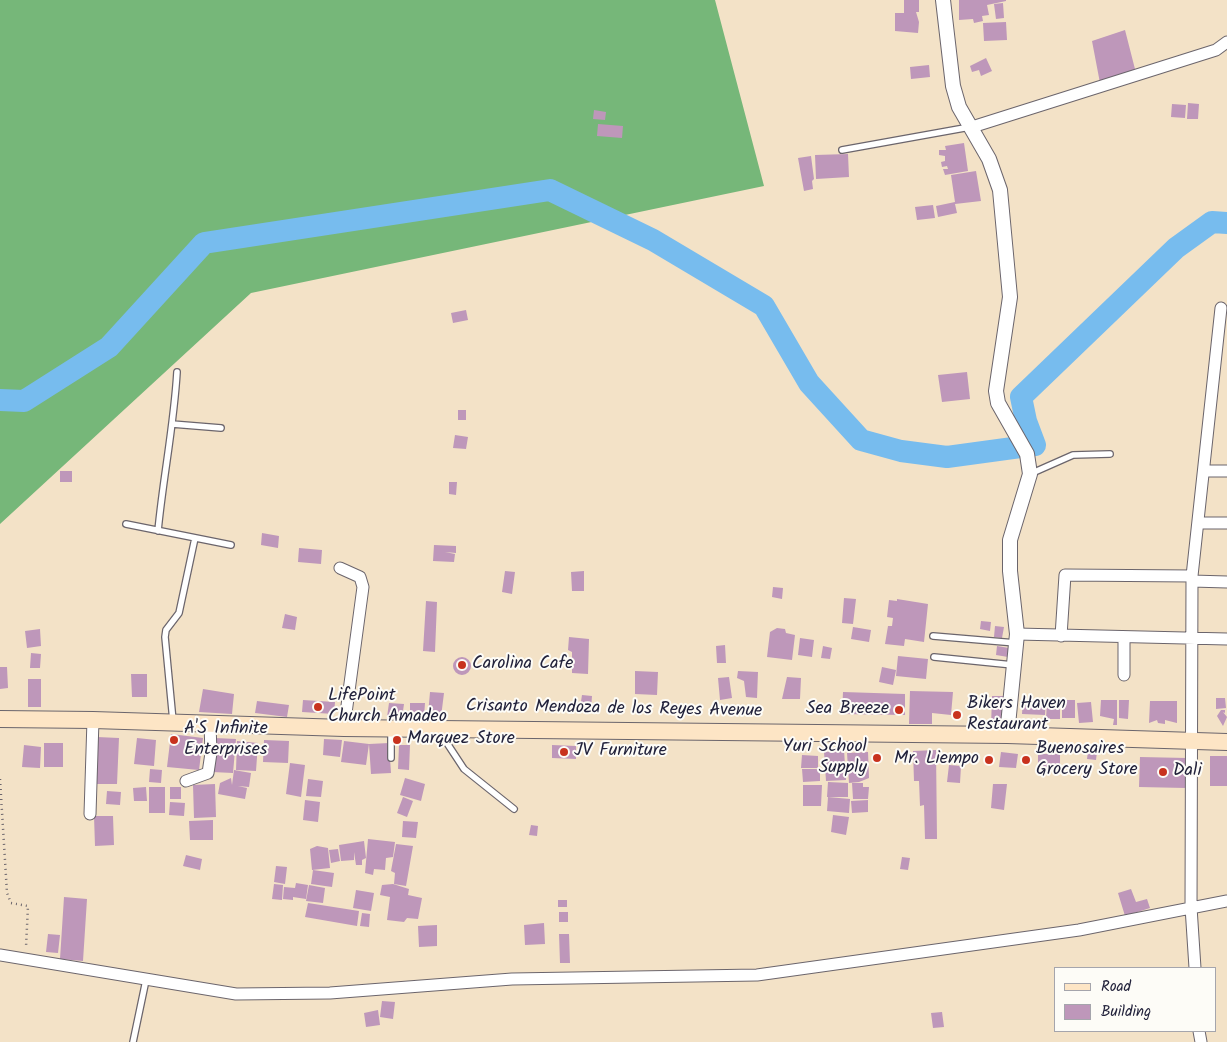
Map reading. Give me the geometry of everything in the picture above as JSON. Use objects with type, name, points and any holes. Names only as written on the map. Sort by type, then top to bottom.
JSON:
[{"type":"main road","name":"Crisanto Mendoza de los Reyes Avenue","points":[[0,719],[392,729],[1007,735],[1227,742]]},
{"type":"street","points":[[942,0],[953,86],[959,107],[989,159],[1000,190],[1008,254],[1010,297],[996,391],[998,403],[1027,454],[1030,474],[1010,540],[1010,572],[1017,638],[1007,735]]},
{"type":"street","points":[[972,127],[1216,50],[1227,42]]},
{"type":"street","points":[[1195,967],[1191,907],[1192,579],[1223,325],[1221,308]]},
{"type":"street","points":[[1204,471],[1227,471]]},
{"type":"street","points":[[1198,523],[1227,523]]},
{"type":"street","points":[[340,568],[360,577],[363,587],[344,728]]},
{"type":"street","points":[[1061,636],[1065,575],[1227,582]]},
{"type":"street","points":[[1017,638],[1061,636],[1227,640]]},
{"type":"street","points":[[1124,637],[1124,675]]},
{"type":"street","points":[[90,814],[93,720]]},
{"type":"street","points":[[186,781],[208,773],[211,753],[210,724]]},
{"type":"street","points":[[0,955],[146,980],[246,994],[330,993],[512,979],[757,974],[1078,930],[1227,901]]},
{"type":"lane","points":[[842,150],[972,127]]},
{"type":"lane","points":[[158,530],[177,372]]},
{"type":"lane","points":[[172,424],[221,428]]},
{"type":"lane","points":[[1030,474],[1073,455],[1110,454]]},
{"type":"lane","points":[[126,524],[232,545]]},
{"type":"lane","points":[[173,723],[165,637],[166,630],[179,613],[195,538]]},
{"type":"lane","points":[[933,636],[1017,638]]},
{"type":"lane","points":[[934,656],[1014,666]]},
{"type":"lane","points":[[438,728],[441,737],[464,769],[514,808]]},
{"type":"lane","points":[[391,758],[392,729]]},
{"type":"lane","points":[[133,1042],[146,980]]},
{"type":"path","points":[[0,779],[7,893],[11,903],[28,906],[29,911],[25,959]]},
{"type":"green space","points":[[0,0],[715,0],[764,186],[251,293],[0,524]]},
{"type":"building","points":[[904,0],[919,0],[919,12],[916,12],[919,22],[918,33],[895,31],[895,13],[904,13]]},
{"type":"building","points":[[959,0],[1006,1],[987,5],[989,15],[982,16],[983,21],[974,23],[973,19],[959,20]]},
{"type":"building","points":[[1003,3],[1004,18],[996,19],[994,4]]},
{"type":"building","points":[[1006,22],[1007,40],[984,41],[983,23]]},
{"type":"building","points":[[1125,30],[1136,73],[1100,83],[1092,41]]},
{"type":"building","points":[[986,58],[992,71],[981,76],[979,70],[972,72],[970,66]]},
{"type":"building","points":[[929,65],[930,77],[911,79],[910,67]]},
{"type":"building","points":[[1188,103],[1199,104],[1198,119],[1187,119]]},
{"type":"building","points":[[1172,104],[1186,105],[1185,118],[1171,117]]},
{"type":"building","points":[[594,110],[606,112],[605,120],[593,119]]},
{"type":"building","points":[[598,124],[623,126],[622,138],[597,136]]},
{"type":"building","points":[[964,143],[968,171],[945,175],[943,169],[948,169],[947,166],[942,167],[941,162],[945,161],[945,156],[939,155],[939,150],[946,150],[945,146]]},
{"type":"building","points":[[848,154],[849,177],[816,179],[815,155]]},
{"type":"building","points":[[811,156],[814,179],[812,181],[813,189],[804,191],[798,158]]},
{"type":"building","points":[[976,171],[981,201],[955,204],[957,213],[938,217],[936,206],[955,202],[951,175]]},
{"type":"building","points":[[933,205],[935,218],[917,220],[915,207]]},
{"type":"building","points":[[466,310],[468,320],[453,323],[451,313]]},
{"type":"building","points":[[967,372],[970,399],[942,402],[938,375]]},
{"type":"building","points":[[458,410],[466,410],[466,420],[458,420]]},
{"type":"building","points":[[455,435],[468,437],[466,449],[453,448]]},
{"type":"building","points":[[60,471],[72,471],[72,482],[60,482]]},
{"type":"building","points":[[449,482],[457,482],[456,495],[449,494]]},
{"type":"building","points":[[262,533],[279,536],[278,548],[261,545]]},
{"type":"building","points":[[434,545],[456,546],[456,553],[445,552],[455,554],[454,562],[433,561]]},
{"type":"building","points":[[299,548],[322,550],[321,564],[298,562]]},
{"type":"building","points":[[505,571],[515,572],[512,594],[502,592]]},
{"type":"building","points":[[584,571],[584,591],[572,591],[571,572]]},
{"type":"building","points":[[773,587],[783,588],[782,599],[772,597]]},
{"type":"building","points":[[844,598],[856,599],[853,624],[842,623]]},
{"type":"building","points":[[897,599],[928,604],[924,642],[905,639],[904,646],[885,644],[888,626],[892,626],[893,618],[887,617],[889,600],[897,601]]},
{"type":"building","points":[[426,601],[437,602],[435,652],[423,651]]},
{"type":"building","points":[[285,614],[297,617],[295,630],[282,628]]},
{"type":"building","points":[[981,621],[991,622],[990,631],[980,629]]},
{"type":"building","points":[[995,626],[1004,627],[1002,638],[994,637]]},
{"type":"building","points":[[853,627],[871,630],[869,642],[851,639]]},
{"type":"building","points":[[777,628],[785,629],[786,633],[795,635],[792,660],[767,657],[770,632]]},
{"type":"building","points":[[40,629],[41,646],[27,648],[25,631]]},
{"type":"building","points":[[569,637],[589,639],[588,674],[572,673],[572,668],[567,668],[568,657],[572,658],[572,652],[568,650]]},
{"type":"building","points":[[800,638],[814,640],[812,657],[798,655]]},
{"type":"building","points":[[725,645],[726,663],[717,663],[716,646]]},
{"type":"building","points":[[823,646],[832,648],[830,659],[821,658]]},
{"type":"building","points":[[997,646],[1009,648],[1008,657],[996,655]]},
{"type":"building","points":[[31,653],[41,654],[40,668],[30,668]]},
{"type":"building","points":[[898,656],[928,659],[926,679],[896,676]]},
{"type":"building","name":"Carolina Cafe","points":[[458,657],[466,657],[471,662],[469,673],[458,675],[453,670],[453,662]]},
{"type":"building","points":[[0,667],[7,667],[8,688],[0,689]]},
{"type":"building","points":[[882,667],[896,670],[893,685],[879,682]]},
{"type":"building","points":[[635,671],[658,672],[657,695],[635,694]]},
{"type":"building","points":[[738,671],[758,672],[757,698],[746,697],[744,681],[737,678]]},
{"type":"building","points":[[131,674],[147,674],[147,697],[132,697]]},
{"type":"building","points":[[729,677],[732,698],[720,700],[718,678]]},
{"type":"building","points":[[787,677],[801,678],[800,699],[782,699]]},
{"type":"building","points":[[28,679],[41,679],[41,707],[28,707]]},
{"type":"building","points":[[203,689],[234,694],[232,714],[199,712]]},
{"type":"building","points":[[910,691],[953,692],[951,715],[932,713],[932,724],[909,724]]},
{"type":"building","points":[[430,692],[444,693],[441,717],[428,715]]},
{"type":"building","points":[[843,692],[905,694],[905,715],[842,714]]},
{"type":"building","points":[[582,695],[592,696],[591,709],[580,708]]},
{"type":"building","points":[[992,696],[1003,696],[1002,727],[991,727]]},
{"type":"building","points":[[1216,698],[1225,698],[1226,708],[1216,709]]},
{"type":"building","points":[[1023,699],[1046,700],[1045,715],[1022,714]]},
{"type":"building","name":"LifePoint Church Amadeo","points":[[303,700],[335,702],[334,714],[302,712]]},
{"type":"building","points":[[1062,700],[1075,700],[1075,718],[1062,718]]},
{"type":"building","points":[[1101,700],[1117,700],[1117,725],[1113,725],[1114,719],[1100,716]]},
{"type":"building","points":[[1119,700],[1129,700],[1128,719],[1119,718]]},
{"type":"building","points":[[257,701],[289,705],[287,717],[255,713]]},
{"type":"building","points":[[1150,701],[1177,701],[1177,723],[1165,720],[1165,724],[1158,723],[1157,720],[1149,723]]},
{"type":"building","points":[[1047,702],[1060,703],[1060,719],[1046,719]]},
{"type":"building","points":[[1091,702],[1093,722],[1079,723],[1077,703]]},
{"type":"building","points":[[389,703],[404,704],[402,718],[387,717]]},
{"type":"building","points":[[410,703],[425,703],[424,717],[410,716]]},
{"type":"building","points":[[1221,710],[1225,710],[1225,713],[1223,712],[1227,717],[1223,726],[1217,716]]},
{"type":"building","points":[[171,734],[203,738],[199,770],[167,767]]},
{"type":"building","points":[[97,737],[119,738],[117,784],[96,784]]},
{"type":"building","points":[[137,738],[156,740],[154,766],[134,764]]},
{"type":"building","points":[[215,738],[236,739],[233,773],[212,772]]},
{"type":"building","points":[[324,739],[342,740],[340,757],[323,755]]},
{"type":"building","points":[[264,740],[289,741],[288,763],[263,762]]},
{"type":"building","points":[[237,741],[258,743],[256,771],[236,770]]},
{"type":"building","points":[[344,741],[369,744],[366,765],[341,762]]},
{"type":"building","points":[[44,743],[63,743],[63,767],[44,767]]},
{"type":"building","points":[[389,743],[391,773],[371,774],[369,744]]},
{"type":"building","points":[[24,745],[41,747],[40,768],[22,767]]},
{"type":"building","points":[[399,745],[410,745],[409,770],[398,769]]},
{"type":"building","name":"JV Furniture","points":[[552,745],[576,746],[576,759],[552,758]]},
{"type":"building","points":[[844,750],[846,780],[826,781],[824,752]]},
{"type":"building","points":[[936,750],[937,839],[925,839],[924,805],[920,806],[919,781],[914,781],[913,751]]},
{"type":"building","points":[[1088,751],[1097,752],[1096,760],[1087,759]]},
{"type":"building","points":[[868,752],[869,778],[849,783],[847,753]]},
{"type":"building","points":[[1001,752],[1018,754],[1016,768],[999,767]]},
{"type":"building","points":[[1038,754],[1060,754],[1060,769],[1038,768]]},
{"type":"building","points":[[802,755],[818,756],[818,768],[801,768]]},
{"type":"building","points":[[1210,756],[1227,756],[1227,786],[1210,786]]},
{"type":"building","name":"Dali","points":[[1140,757],[1187,758],[1186,788],[1139,787]]},
{"type":"building","points":[[290,763],[305,765],[301,797],[286,794]]},
{"type":"building","points":[[949,765],[961,766],[960,783],[947,782]]},
{"type":"building","points":[[150,769],[162,770],[161,783],[149,782]]},
{"type":"building","points":[[802,769],[820,769],[820,781],[803,782]]},
{"type":"building","points":[[234,770],[251,773],[249,787],[238,786],[247,788],[245,799],[218,794],[220,783],[231,778],[232,785]]},
{"type":"building","points":[[405,778],[425,784],[421,801],[400,795]]},
{"type":"building","points":[[308,779],[323,781],[321,797],[306,796]]},
{"type":"building","points":[[828,782],[848,783],[848,797],[827,797]]},
{"type":"building","points":[[852,783],[863,783],[863,787],[869,787],[868,799],[853,799]]},
{"type":"building","points":[[215,784],[216,817],[194,818],[193,785]]},
{"type":"building","points":[[993,784],[1007,784],[1004,810],[991,808]]},
{"type":"building","points":[[803,785],[822,785],[821,806],[803,806]]},
{"type":"building","points":[[146,787],[147,801],[134,801],[133,788]]},
{"type":"building","points":[[149,787],[165,787],[165,813],[149,813]]},
{"type":"building","points":[[170,787],[181,787],[181,799],[170,799]]},
{"type":"building","points":[[107,791],[121,792],[120,805],[106,804]]},
{"type":"building","points":[[403,797],[413,801],[407,817],[397,813]]},
{"type":"building","points":[[828,797],[850,799],[849,813],[827,811]]},
{"type":"building","points":[[305,800],[320,802],[318,822],[303,820]]},
{"type":"building","points":[[868,800],[868,812],[852,813],[851,801]]},
{"type":"building","points":[[170,802],[185,803],[184,816],[169,815]]},
{"type":"building","points":[[833,815],[849,817],[846,835],[831,832]]},
{"type":"building","points":[[94,816],[113,816],[114,845],[95,846]]},
{"type":"building","points":[[213,820],[213,840],[190,840],[189,821]]},
{"type":"building","points":[[403,821],[418,822],[416,838],[402,837]]},
{"type":"building","points":[[531,825],[538,826],[537,836],[529,835]]},
{"type":"building","points":[[368,839],[395,842],[393,857],[386,858],[385,870],[374,869],[373,875],[365,873]]},
{"type":"building","points":[[364,841],[366,858],[362,860],[362,865],[356,865],[354,852],[354,860],[341,861],[339,845]]},
{"type":"building","points":[[396,844],[413,846],[406,886],[394,884],[395,873],[391,871]]},
{"type":"building","points":[[317,846],[328,848],[330,868],[312,870],[310,849]]},
{"type":"building","points":[[338,849],[340,861],[331,863],[329,850]]},
{"type":"building","points":[[186,855],[202,859],[200,870],[183,866]]},
{"type":"building","points":[[902,857],[910,858],[908,870],[900,869]]},
{"type":"building","points":[[276,866],[287,867],[285,884],[274,882]]},
{"type":"building","points":[[313,870],[334,873],[332,887],[311,884]]},
{"type":"building","points":[[296,883],[308,885],[306,899],[293,897],[293,900],[283,899],[284,887],[295,888]]},
{"type":"building","points":[[274,884],[283,885],[282,900],[272,899]]},
{"type":"building","points":[[393,884],[409,889],[408,895],[422,898],[418,919],[407,918],[404,922],[387,920],[390,897],[380,895],[382,885]]},
{"type":"building","points":[[309,885],[325,888],[323,903],[306,901]]},
{"type":"building","points":[[1131,889],[1136,902],[1147,899],[1150,908],[1125,916],[1118,893]]},
{"type":"building","points":[[356,890],[374,893],[371,911],[353,908]]},
{"type":"building","points":[[64,897],[87,899],[83,961],[60,959]]},
{"type":"building","points":[[558,900],[567,900],[567,907],[558,907]]},
{"type":"building","points":[[308,903],[359,911],[357,926],[305,917]]},
{"type":"building","points":[[559,912],[568,912],[568,922],[559,922]]},
{"type":"building","points":[[362,913],[370,914],[369,927],[360,926]]},
{"type":"building","points":[[544,923],[545,944],[525,945],[524,925]]},
{"type":"building","points":[[437,925],[437,946],[419,947],[418,926]]},
{"type":"building","points":[[48,934],[60,935],[58,953],[46,952]]},
{"type":"building","points":[[559,934],[569,934],[570,963],[560,963]]},
{"type":"building","points":[[382,1001],[395,1002],[393,1019],[380,1017]]},
{"type":"building","points":[[378,1010],[380,1025],[366,1027],[364,1013]]},
{"type":"building","points":[[942,1012],[944,1027],[933,1028],[931,1013]]},
{"type":"waterway","points":[[0,400],[24,401],[109,347],[204,243],[550,190],[653,240],[764,306],[809,383],[861,440],[901,451],[947,457],[1035,445],[1026,421],[1021,397],[1176,248],[1212,222],[1227,223]]},
{"type":"place","name":"Carolina Cafe","points":[[462,665]]},
{"type":"place","name":"LifePoint Church Amadeo","points":[[318,707]]},
{"type":"place","name":"Sea Breeze","points":[[899,710]]},
{"type":"place","name":"Bikers Haven Restaurant","points":[[957,715]]},
{"type":"place","name":"A'S Infinite Enterprises","points":[[174,740]]},
{"type":"place","name":"Marquez Store","points":[[397,740]]},
{"type":"place","name":"JV Furniture","points":[[564,752]]},
{"type":"place","name":"Yuri School Supply","points":[[877,758]]},
{"type":"place","name":"Mr. Liempo","points":[[989,760]]},
{"type":"place","name":"Buenosaires Grocery Store","points":[[1026,760]]},
{"type":"place","name":"Dali","points":[[1163,772]]}]
